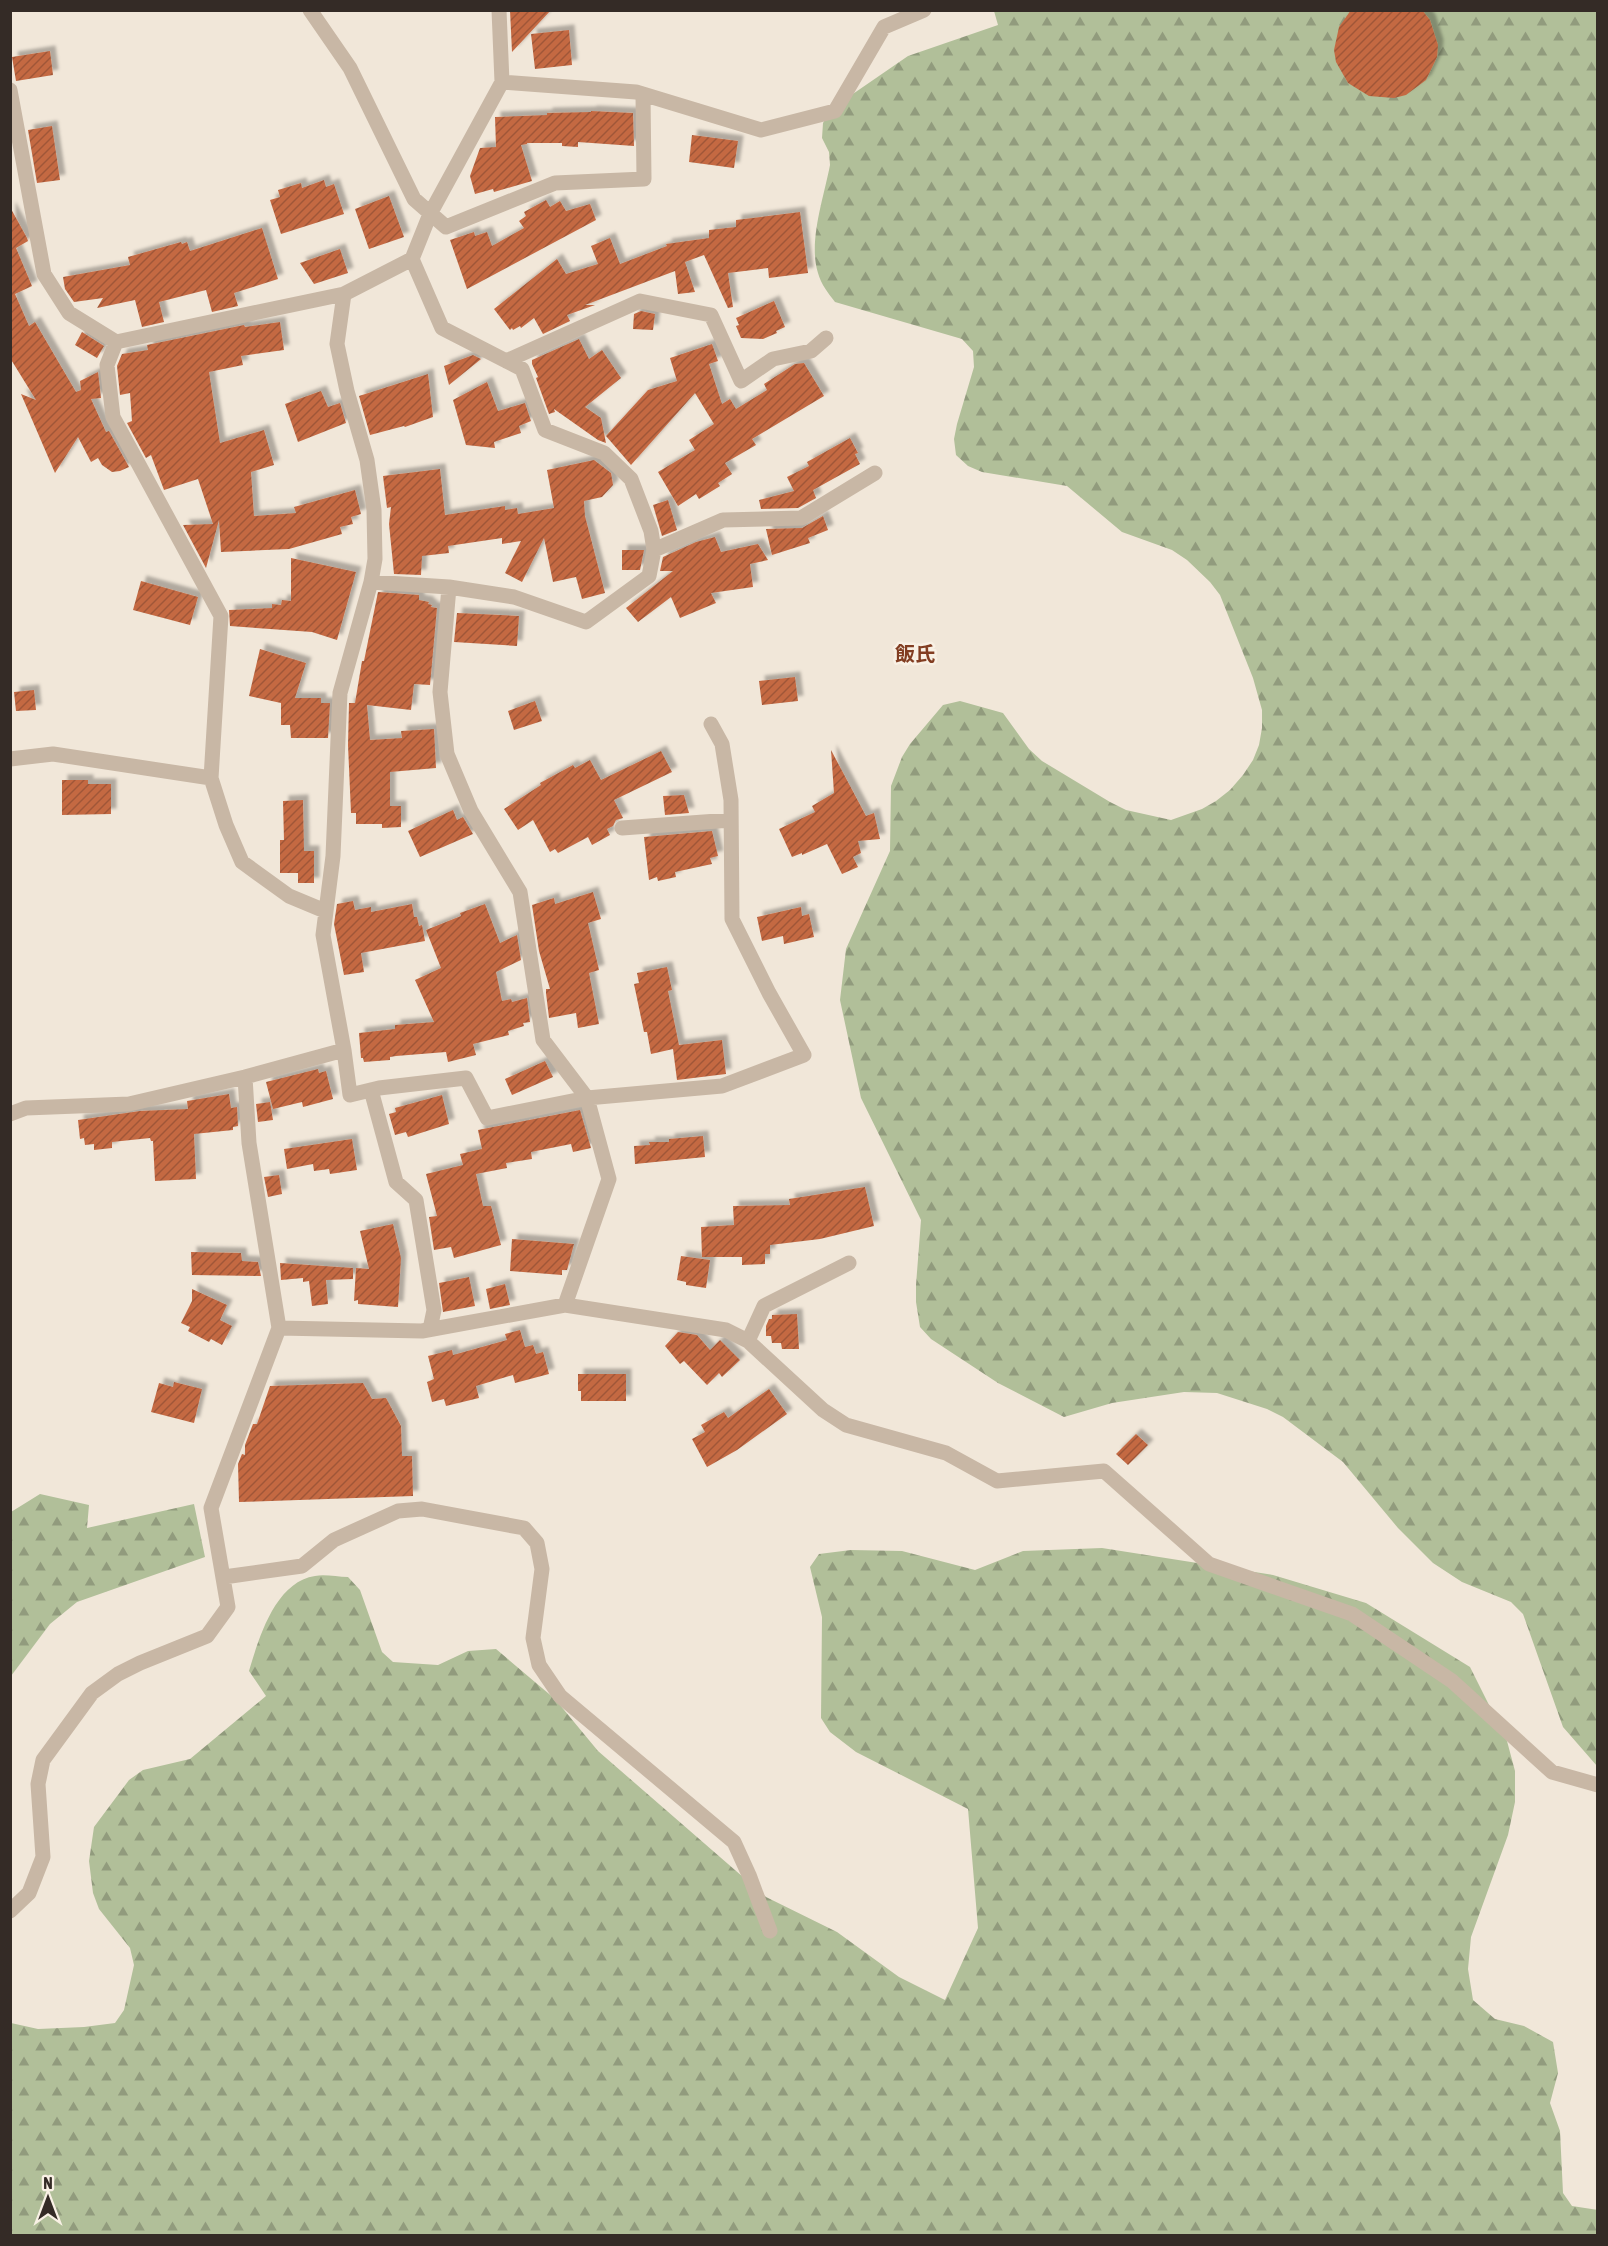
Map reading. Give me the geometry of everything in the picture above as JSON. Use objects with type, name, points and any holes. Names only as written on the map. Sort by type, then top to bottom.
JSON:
[{"type":"street","points":[[310,10],[350,68],[414,199],[446,227],[555,183],[644,179],[643,95]]},
{"type":"street","points":[[10,90],[44,274],[69,313],[116,342],[344,294],[412,259],[430,214],[502,82],[499,10]]},
{"type":"street","points":[[502,82],[636,92],[761,130],[835,111],[884,27],[924,10]]},
{"type":"street","points":[[371,582],[449,587],[514,597],[586,622],[649,576],[654,550],[651,531],[631,479],[604,453],[544,430],[522,369],[442,328],[412,259]]},
{"type":"street","points":[[344,294],[337,344],[347,391],[368,460],[374,510],[375,559],[371,582],[340,693],[333,856],[323,935],[350,1095],[371,1090],[466,1078],[487,1118],[587,1098],[722,1086],[804,1055],[769,993],[732,919],[731,800],[722,744],[711,724]]},
{"type":"street","points":[[506,361],[640,301],[711,315],[741,381],[772,359],[811,351],[826,338]]},
{"type":"street","points":[[116,342],[107,365],[113,417],[221,616],[211,778],[226,825],[242,862],[289,896],[325,910]]},
{"type":"street","points":[[654,550],[723,520],[801,518],[875,473]]},
{"type":"street","points":[[449,587],[440,692],[447,754],[471,811],[520,892],[543,1040],[587,1098],[609,1179],[565,1305]]},
{"type":"street","points":[[10,759],[53,754],[211,778]]},
{"type":"street","points":[[622,828],[731,820]]},
{"type":"street","points":[[10,1114],[26,1108],[129,1104],[245,1077],[344,1050]]},
{"type":"street","points":[[10,1911],[29,1893],[43,1857],[38,1784],[43,1760],[92,1693],[132,1667],[207,1636],[228,1607],[212,1508],[279,1328],[249,1143],[245,1077]]},
{"type":"street","points":[[371,1090],[396,1182],[416,1200],[434,1310],[430,1329]]},
{"type":"street","points":[[748,1341],[764,1306],[849,1263]]},
{"type":"street","points":[[279,1328],[422,1331],[565,1305],[726,1330],[748,1341],[823,1410],[846,1425],[946,1453],[997,1481],[1104,1471],[1209,1564],[1352,1614],[1452,1681],[1552,1772],[1595,1780]]},
{"type":"street","points":[[224,1577],[302,1566],[334,1540],[398,1511],[422,1509],[524,1528],[537,1543],[542,1569],[533,1638],[538,1665],[560,1696],[734,1842],[770,1931]]},
{"type":"green space","points":[[994,11],[1597,11],[1597,1766],[1563,1727],[1523,1614],[1511,1602],[1462,1582],[1433,1563],[1398,1528],[1343,1462],[1283,1417],[1267,1409],[1217,1393],[1184,1392],[1112,1403],[1064,1417],[998,1383],[931,1339],[920,1327],[916,1285],[921,1220],[861,1098],[840,1000],[846,949],[890,851],[891,786],[902,757],[943,705],[960,701],[1003,713],[1029,749],[1042,761],[1110,802],[1126,810],[1171,820],[1202,809],[1230,790],[1253,760],[1262,728],[1262,710],[1253,678],[1220,595],[1210,582],[1187,560],[1172,550],[1122,532],[1067,486],[982,472],[968,466],[956,455],[954,439],[974,367],[973,351],[962,339],[835,302],[819,277],[815,261],[816,234],[830,165],[829,152],[822,138],[823,123],[831,109],[908,56],[998,25]]},
{"type":"green space","points":[[40,1494],[89,1505],[87,1528],[194,1504],[205,1557],[77,1602],[50,1624],[11,1676],[11,1512]]},
{"type":"green space","points":[[1102,1548],[1273,1575],[1366,1603],[1470,1667],[1507,1741],[1515,1771],[1515,1802],[1508,1835],[1471,1937],[1468,1969],[1473,2000],[1495,2019],[1524,2026],[1553,2042],[1558,2073],[1550,2103],[1560,2131],[1563,2193],[1572,2206],[1598,2210],[1597,2236],[11,2236],[11,2023],[38,2029],[115,2023],[124,2010],[134,1965],[130,1948],[99,1909],[93,1893],[89,1861],[94,1827],[129,1780],[143,1770],[190,1759],[266,1696],[249,1671],[271,1613],[289,1589],[301,1580],[319,1575],[348,1577],[360,1590],[382,1652],[393,1662],[438,1665],[468,1651],[496,1649],[555,1699],[598,1751],[766,1897],[837,1932],[899,1977],[945,2000],[978,1928],[968,1809],[856,1752],[830,1732],[821,1718],[822,1617],[810,1567],[819,1554],[851,1550],[902,1551],[975,1570],[1023,1551]]},
{"type":"building","points":[[510,10],[551,10],[512,52]]},
{"type":"building","points":[[1351,10],[1422,10],[1430,20],[1438,45],[1437,57],[1426,80],[1406,95],[1394,98],[1369,96],[1348,83],[1336,62],[1334,50],[1339,27]]},
{"type":"building","points":[[569,30],[572,65],[535,69],[531,34]]},
{"type":"building","points":[[50,51],[53,75],[16,81],[12,57]]},
{"type":"building","points":[[591,111],[633,113],[634,146],[578,142],[578,147],[562,146],[562,143],[527,143],[521,145],[532,181],[494,192],[493,189],[475,194],[470,176],[480,148],[496,147],[495,117]]},
{"type":"building","points":[[52,126],[60,180],[37,183],[28,130]]},
{"type":"building","points":[[692,135],[738,141],[734,168],[689,162]]},
{"type":"building","points":[[324,180],[326,187],[334,184],[344,214],[281,234],[270,200],[280,197],[278,190],[301,183],[302,188]]},
{"type":"building","points":[[389,196],[404,237],[369,249],[355,209]]},
{"type":"building","points":[[546,200],[550,207],[560,201],[566,211],[590,204],[596,220],[467,289],[450,240],[474,232],[475,236],[487,232],[492,246],[524,228],[519,221],[526,216],[524,212]]},
{"type":"building","points":[[10,207],[28,241],[16,248],[32,286],[15,294],[29,326],[35,322],[76,392],[81,390],[80,381],[98,372],[101,398],[91,399],[106,432],[109,431],[129,467],[120,471],[112,472],[102,465],[98,458],[91,462],[78,437],[55,473],[21,394],[36,400],[10,358]]},
{"type":"building","points":[[800,212],[808,273],[769,278],[768,268],[728,273],[733,307],[728,308],[704,255],[685,262],[695,292],[678,294],[675,271],[585,305],[595,305],[567,315],[570,321],[543,334],[534,318],[521,328],[520,326],[510,330],[494,309],[557,259],[566,274],[598,264],[591,246],[610,238],[620,264],[667,246],[666,244],[709,238],[709,230],[736,227],[736,220]]},
{"type":"building","points":[[262,228],[278,279],[234,293],[238,306],[212,312],[206,290],[159,302],[164,322],[142,327],[135,300],[97,308],[103,298],[74,302],[65,289],[63,277],[130,265],[128,257],[181,242],[182,244],[187,242],[190,251]]},
{"type":"building","points":[[340,249],[348,273],[314,284],[300,263]]},
{"type":"building","points":[[774,301],[785,327],[763,339],[741,338],[736,326],[739,325],[736,318]]},
{"type":"building","points":[[641,311],[655,314],[653,330],[633,329],[634,314]]},
{"type":"building","points":[[280,322],[284,350],[241,356],[243,365],[209,372],[220,443],[264,430],[274,465],[251,472],[254,516],[296,513],[294,507],[355,490],[361,514],[351,517],[353,524],[340,527],[342,534],[289,549],[221,552],[219,520],[206,568],[183,525],[213,524],[198,479],[164,490],[151,455],[146,458],[127,423],[132,421],[130,393],[120,395],[117,366],[122,354],[148,350],[147,345],[244,325],[245,327]]},
{"type":"building","points":[[82,332],[104,346],[97,358],[75,345]]},
{"type":"building","points":[[579,339],[589,359],[602,350],[621,378],[585,407],[601,418],[606,443],[598,440],[554,409],[555,412],[549,414],[532,364],[532,360]]},
{"type":"building","points":[[712,344],[718,361],[709,364],[722,404],[730,399],[736,409],[767,390],[764,384],[795,364],[804,363],[824,396],[752,439],[756,445],[725,463],[732,474],[718,483],[720,486],[699,499],[696,494],[678,506],[658,472],[695,450],[689,440],[714,424],[695,393],[631,465],[606,436],[648,390],[677,381],[670,358]]},
{"type":"building","points":[[473,355],[481,359],[449,385],[444,366]]},
{"type":"building","points":[[428,374],[433,417],[405,427],[370,435],[359,396]]},
{"type":"building","points":[[487,382],[498,411],[525,403],[531,421],[519,426],[521,433],[494,442],[495,448],[466,445],[453,400]]},
{"type":"building","points":[[321,391],[328,407],[340,403],[346,423],[298,442],[285,404]]},
{"type":"building","points":[[850,438],[858,453],[855,454],[860,464],[813,490],[816,498],[798,508],[761,509],[759,500],[794,491],[787,477],[809,466],[807,462]]},
{"type":"building","points":[[594,460],[611,473],[613,485],[602,497],[584,501],[585,516],[605,593],[582,599],[576,577],[553,582],[544,538],[522,582],[505,573],[521,541],[502,544],[502,538],[448,546],[449,553],[422,556],[421,575],[394,574],[389,524],[391,507],[387,508],[383,476],[440,469],[445,515],[505,506],[505,510],[517,508],[518,514],[554,508],[547,470]]},
{"type":"building","points":[[668,500],[677,530],[662,536],[653,505]]},
{"type":"building","points":[[823,516],[828,530],[808,538],[810,543],[772,555],[766,529],[802,528]]},
{"type":"building","points":[[715,537],[721,552],[758,544],[768,560],[750,564],[753,587],[711,593],[716,603],[680,618],[671,597],[638,622],[626,608],[673,571],[660,571],[663,557],[696,542]]},
{"type":"building","points":[[622,550],[644,550],[640,570],[622,570]]},
{"type":"building","points":[[291,558],[356,572],[337,640],[312,632],[230,626],[229,610],[272,608],[272,604],[281,605],[282,600],[291,601]]},
{"type":"building","points":[[141,581],[198,597],[190,625],[133,610]]},
{"type":"building","points":[[378,592],[419,595],[419,600],[429,602],[431,607],[437,608],[430,685],[414,684],[411,710],[367,705],[370,740],[402,738],[401,731],[434,729],[436,768],[390,772],[390,806],[401,806],[401,827],[382,828],[382,824],[356,824],[356,813],[351,813],[349,703],[355,703]]},
{"type":"building","points":[[457,613],[519,616],[517,646],[454,642]]},
{"type":"building","points":[[260,649],[306,663],[295,698],[321,698],[321,703],[330,703],[328,738],[291,738],[290,725],[281,725],[281,703],[249,696]]},
{"type":"building","points":[[795,677],[798,701],[762,705],[759,681]]},
{"type":"building","points":[[34,690],[36,710],[16,711],[14,692]]},
{"type":"building","points":[[535,701],[542,721],[514,730],[508,711]]},
{"type":"building","points":[[831,750],[866,816],[874,813],[880,839],[858,841],[861,853],[853,857],[858,867],[842,874],[827,844],[792,857],[779,829],[815,812],[812,806],[834,793]]},
{"type":"building","points":[[661,751],[672,772],[614,800],[623,818],[616,820],[613,826],[607,829],[610,835],[592,845],[588,837],[558,853],[555,849],[550,852],[533,820],[518,830],[504,809],[541,785],[540,783],[573,765],[575,768],[590,760],[601,780]]},
{"type":"building","points":[[62,780],[88,780],[88,784],[111,784],[111,814],[62,815]]},
{"type":"building","points":[[684,795],[689,813],[665,815],[663,796]]},
{"type":"building","points":[[303,800],[304,851],[314,851],[314,883],[298,883],[298,873],[280,873],[280,840],[284,840],[283,801]]},
{"type":"building","points":[[453,810],[457,820],[463,817],[473,834],[420,857],[408,831]]},
{"type":"building","points":[[712,831],[718,856],[710,858],[712,864],[675,872],[676,877],[658,881],[657,877],[649,880],[644,837]]},
{"type":"building","points":[[593,892],[601,919],[588,923],[599,970],[589,973],[599,1024],[578,1028],[576,1013],[549,1018],[546,989],[550,989],[539,951],[532,905],[554,898],[555,904]]},
{"type":"building","points":[[353,901],[355,910],[371,907],[371,912],[412,904],[414,917],[417,917],[419,926],[422,925],[425,941],[361,953],[364,972],[344,975],[334,924],[337,904]]},
{"type":"building","points":[[485,904],[500,943],[517,935],[521,960],[496,972],[502,1001],[511,999],[512,1002],[527,998],[530,1022],[508,1031],[509,1035],[473,1044],[476,1055],[448,1062],[446,1052],[396,1056],[390,1057],[390,1060],[364,1062],[361,1058],[359,1033],[395,1029],[395,1025],[434,1022],[415,980],[441,968],[426,930],[461,916],[460,913]]},
{"type":"building","points":[[801,907],[802,916],[809,914],[814,937],[784,944],[783,936],[762,941],[757,917]]},
{"type":"building","points":[[667,967],[672,990],[668,991],[679,1045],[722,1040],[726,1074],[677,1080],[673,1049],[651,1054],[634,984],[639,983],[637,973]]},
{"type":"building","points":[[545,1061],[553,1077],[512,1095],[505,1079]]},
{"type":"building","points":[[318,1069],[319,1073],[326,1071],[333,1099],[303,1107],[302,1102],[273,1109],[266,1082]]},
{"type":"building","points":[[229,1094],[231,1108],[237,1107],[238,1126],[233,1127],[233,1130],[194,1134],[196,1179],[155,1181],[153,1141],[150,1138],[112,1142],[112,1148],[94,1150],[94,1144],[85,1145],[84,1138],[80,1139],[78,1120],[140,1111],[188,1109],[187,1101]]},
{"type":"building","points":[[442,1095],[449,1124],[408,1137],[406,1132],[395,1135],[389,1114],[396,1112],[395,1108]]},
{"type":"building","points":[[270,1102],[273,1120],[258,1122],[256,1104]]},
{"type":"building","points":[[580,1110],[591,1148],[573,1152],[571,1144],[531,1152],[532,1159],[506,1163],[507,1168],[476,1174],[483,1206],[491,1206],[501,1245],[454,1258],[451,1247],[434,1250],[429,1217],[437,1216],[426,1174],[463,1165],[460,1154],[482,1149],[478,1130]]},
{"type":"building","points":[[703,1136],[705,1157],[635,1164],[634,1146],[650,1145],[649,1142],[669,1142],[669,1139]]},
{"type":"building","points":[[352,1139],[357,1170],[330,1174],[329,1169],[314,1171],[313,1164],[287,1169],[284,1149]]},
{"type":"building","points":[[279,1175],[282,1194],[268,1197],[264,1177]]},
{"type":"building","points":[[865,1187],[874,1226],[820,1239],[770,1245],[770,1254],[765,1254],[765,1264],[742,1265],[742,1257],[702,1257],[701,1227],[734,1225],[733,1206],[790,1205],[789,1199]]},
{"type":"building","points":[[393,1224],[401,1258],[398,1307],[358,1304],[358,1300],[354,1301],[356,1268],[369,1269],[360,1231]]},
{"type":"building","points":[[512,1239],[574,1244],[567,1270],[562,1270],[562,1275],[510,1271]]},
{"type":"building","points":[[191,1252],[241,1253],[242,1261],[258,1262],[261,1276],[192,1275]]},
{"type":"building","points":[[681,1256],[710,1260],[706,1288],[686,1285],[686,1282],[677,1280]]},
{"type":"building","points":[[280,1263],[353,1268],[353,1279],[326,1280],[328,1304],[312,1306],[309,1281],[303,1282],[303,1278],[281,1280]]},
{"type":"building","points":[[469,1277],[475,1306],[443,1312],[439,1283]]},
{"type":"building","points":[[505,1284],[510,1305],[490,1309],[486,1289]]},
{"type":"building","points":[[192,1289],[227,1305],[220,1320],[232,1326],[222,1345],[211,1339],[209,1342],[188,1331],[190,1327],[181,1323],[192,1301]]},
{"type":"building","points":[[797,1314],[799,1349],[782,1349],[781,1343],[772,1343],[771,1336],[766,1336],[766,1326],[769,1319],[772,1319],[772,1315]]},
{"type":"building","points":[[520,1330],[525,1347],[533,1345],[536,1354],[543,1352],[549,1374],[515,1383],[513,1375],[476,1386],[479,1398],[446,1406],[444,1399],[432,1402],[427,1382],[434,1379],[428,1356],[452,1350],[453,1355],[507,1340],[505,1334]]},
{"type":"building","points":[[678,1332],[697,1335],[710,1350],[720,1340],[740,1360],[722,1377],[719,1373],[707,1385],[684,1361],[680,1364],[665,1346]]},
{"type":"building","points":[[578,1374],[626,1374],[626,1401],[581,1401],[581,1391],[578,1391]]},
{"type":"building","points":[[174,1382],[202,1389],[194,1423],[151,1412],[159,1383],[173,1387]]},
{"type":"building","points":[[363,1383],[372,1399],[386,1398],[401,1426],[402,1456],[412,1456],[413,1496],[239,1502],[238,1464],[242,1454],[245,1455],[245,1445],[253,1424],[257,1424],[270,1386]]},
{"type":"building","points":[[769,1389],[787,1414],[737,1450],[707,1467],[692,1439],[705,1432],[701,1425],[724,1412],[728,1418]]},
{"type":"building","points":[[1136,1434],[1148,1445],[1128,1465],[1116,1454]]},
{"type":"district","name":"飯氏","points":[[915,654]]}]
